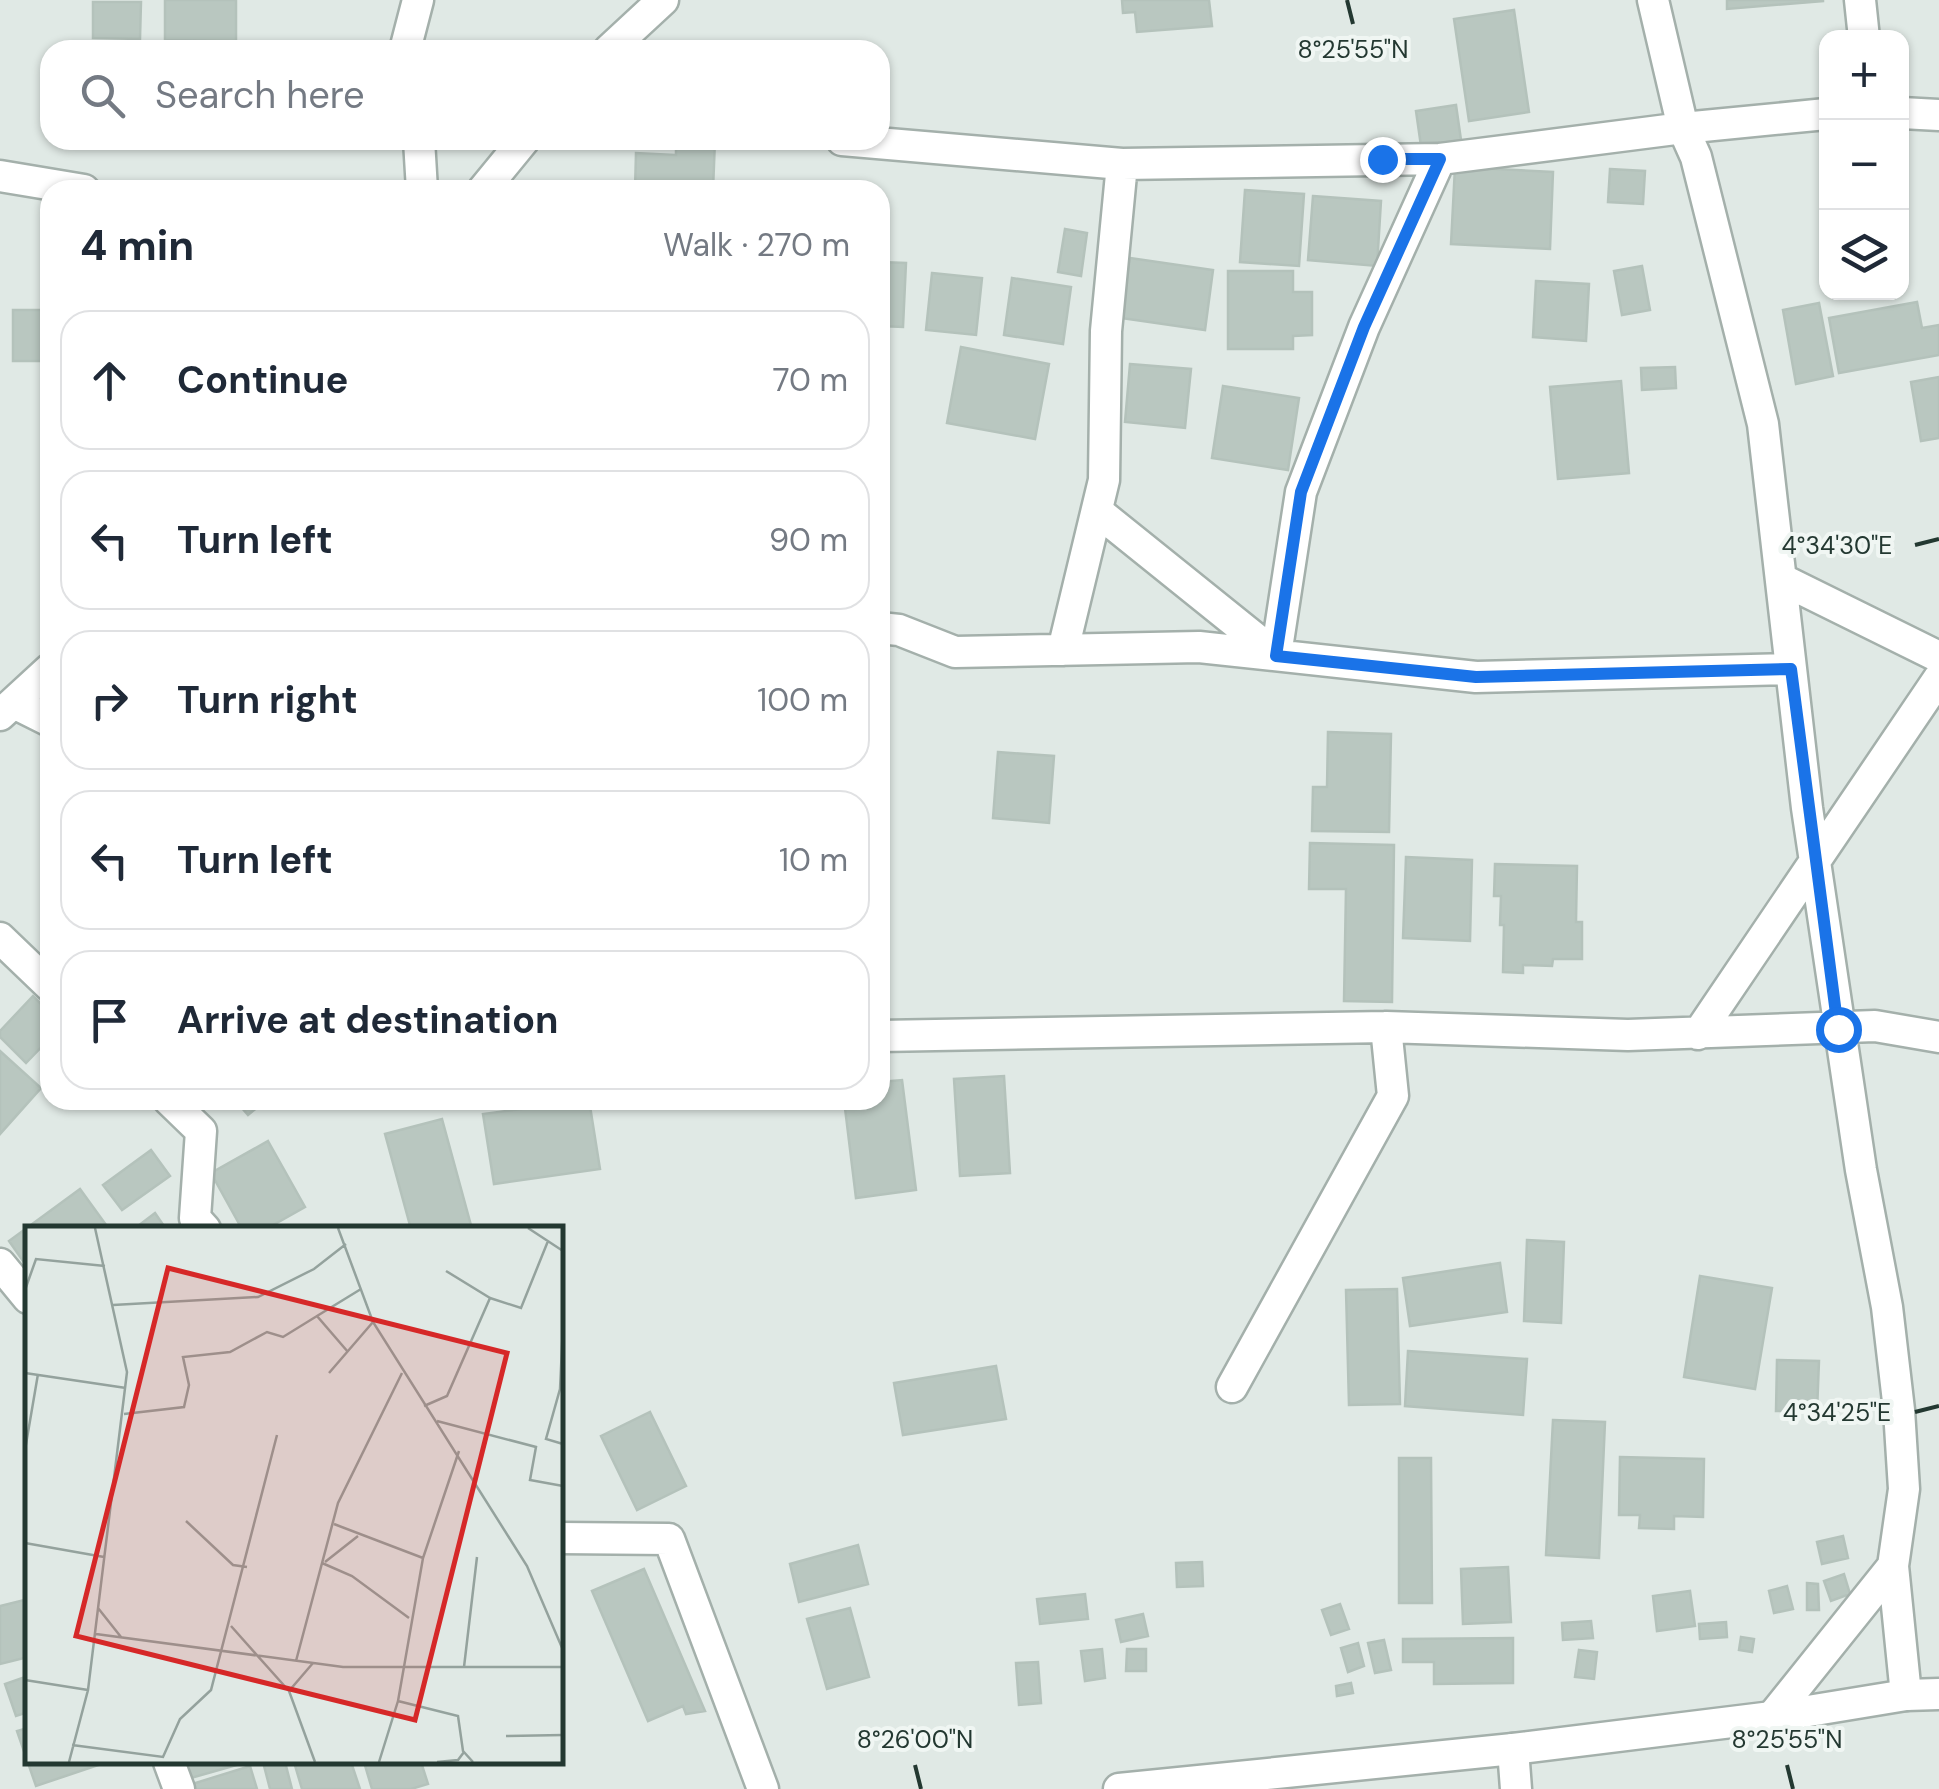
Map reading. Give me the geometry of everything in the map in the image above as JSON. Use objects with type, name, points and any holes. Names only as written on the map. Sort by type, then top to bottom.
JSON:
[{"type":"street","points":[[408,40],[418,0]]},
{"type":"street","points":[[620,40],[662,0]]},
{"type":"street","points":[[1654,0],[1683,128],[1696,157],[1763,424],[1814,862],[1838,1029],[1887,1308],[1899,1410],[1904,1489],[1893,1566],[1906,1695]]},
{"type":"street","points":[[1860,0],[1863,30]]},
{"type":"street","points":[[1909,113],[1939,115]]},
{"type":"street","points":[[890,144],[1122,164],[1440,159],[1819,115]]},
{"type":"street","points":[[420,150],[421,180]]},
{"type":"street","points":[[491,180],[516,150]]},
{"type":"street","points":[[1276,656],[1301,492],[1364,327],[1440,159]]},
{"type":"street","points":[[1064,650],[1104,480],[1106,330],[1122,164]]},
{"type":"street","points":[[0,176],[40,183]]},
{"type":"street","points":[[1096,511],[1276,656]]},
{"type":"street","points":[[1781,579],[1939,657]]},
{"type":"street","points":[[890,629],[956,652],[1199,647],[1476,677],[1791,669]]},
{"type":"street","points":[[7,709],[40,678]]},
{"type":"street","points":[[1698,1034],[1939,678]]},
{"type":"street","points":[[7,709],[40,718]]},
{"type":"street","points":[[0,938],[40,976]]},
{"type":"street","points":[[890,1036],[1386,1027],[1628,1036],[1875,1026],[1939,1037]]},
{"type":"street","points":[[1232,1386],[1393,1096],[1386,1027]]},
{"type":"street","points":[[179,1110],[201,1131],[196,1218],[203,1226]]},
{"type":"street","points":[[0,1264],[25,1294]]},
{"type":"street","points":[[562,1538],[669,1539],[764,1789]]},
{"type":"street","points":[[1772,1717],[1893,1566]]},
{"type":"street","points":[[1119,1789],[1512,1749],[1772,1717],[1906,1695],[1939,1694]]},
{"type":"street","points":[[1512,1749],[1516,1789]]},
{"type":"street","points":[[170,1764],[179,1789]]},
{"type":"building","points":[[165,0],[236,0],[236,40],[165,40]]},
{"type":"building","points":[[1122,0],[1209,0],[1212,26],[1137,32],[1135,12],[1123,13]]},
{"type":"building","points":[[1727,0],[1823,0],[1823,1],[1727,9]]},
{"type":"building","points":[[93,2],[141,2],[140,39],[93,38]]},
{"type":"building","points":[[1514,10],[1529,112],[1469,121],[1454,19]]},
{"type":"building","points":[[1456,105],[1461,140],[1421,146],[1416,111]]},
{"type":"building","points":[[676,150],[715,150],[713,180],[635,180],[636,153],[676,155]]},
{"type":"building","points":[[1455,167],[1553,172],[1550,249],[1451,244]]},
{"type":"building","points":[[1610,169],[1645,171],[1643,204],[1608,202]]},
{"type":"building","points":[[1245,190],[1304,194],[1299,266],[1240,262]]},
{"type":"building","points":[[1313,196],[1381,201],[1377,266],[1308,260]]},
{"type":"building","points":[[1065,229],[1087,233],[1081,276],[1058,272]]},
{"type":"building","points":[[1130,258],[1213,270],[1205,330],[1121,318]]},
{"type":"building","points":[[890,262],[906,263],[903,327],[890,326]]},
{"type":"building","points":[[1642,266],[1650,310],[1622,315],[1614,271]]},
{"type":"building","points":[[1228,271],[1293,271],[1293,292],[1312,292],[1312,335],[1293,336],[1293,349],[1228,349]]},
{"type":"building","points":[[932,273],[982,278],[976,335],[926,330]]},
{"type":"building","points":[[1012,278],[1071,287],[1063,344],[1004,335]]},
{"type":"building","points":[[1536,281],[1589,284],[1586,341],[1533,337]]},
{"type":"building","points":[[1917,302],[1922,328],[1939,325],[1939,355],[1839,373],[1829,318]]},
{"type":"building","points":[[1819,303],[1833,376],[1796,384],[1783,310]]},
{"type":"building","points":[[13,310],[40,310],[40,361],[13,361]]},
{"type":"building","points":[[961,347],[1049,364],[1035,439],[947,423]]},
{"type":"building","points":[[1130,364],[1191,369],[1185,428],[1125,422]]},
{"type":"building","points":[[1675,367],[1676,388],[1642,390],[1641,368]]},
{"type":"building","points":[[1939,377],[1939,438],[1921,441],[1911,382]]},
{"type":"building","points":[[1621,381],[1629,473],[1558,479],[1550,387]]},
{"type":"building","points":[[1223,386],[1299,398],[1288,470],[1212,458]]},
{"type":"building","points":[[1328,732],[1391,734],[1389,832],[1312,831],[1313,787],[1327,787]]},
{"type":"building","points":[[998,752],[1054,756],[1049,823],[993,818]]},
{"type":"building","points":[[1310,843],[1394,845],[1392,1002],[1344,1001],[1346,889],[1309,889]]},
{"type":"building","points":[[1406,857],[1472,860],[1470,941],[1403,938]]},
{"type":"building","points":[[1495,864],[1577,866],[1576,922],[1582,922],[1582,959],[1553,959],[1552,966],[1523,965],[1523,973],[1503,972],[1504,925],[1500,925],[1501,896],[1494,896]]},
{"type":"building","points":[[33,996],[40,1003],[40,1048],[26,1063],[0,1037],[0,1031]]},
{"type":"building","points":[[0,1051],[40,1089],[0,1134]]},
{"type":"building","points":[[1004,1076],[1010,1173],[960,1176],[954,1079]]},
{"type":"building","points":[[902,1080],[916,1190],[856,1198],[845,1110],[890,1110],[890,1081]]},
{"type":"building","points":[[591,1110],[600,1169],[494,1184],[483,1114]]},
{"type":"building","points":[[442,1119],[471,1226],[410,1226],[385,1134]]},
{"type":"building","points":[[268,1141],[305,1207],[271,1226],[240,1226],[211,1173]]},
{"type":"building","points":[[151,1150],[170,1176],[122,1210],[103,1185]]},
{"type":"building","points":[[80,1189],[107,1226],[29,1226]]},
{"type":"building","points":[[155,1213],[164,1226],[138,1226]]},
{"type":"building","points":[[25,1229],[23,1261],[9,1241]]},
{"type":"building","points":[[1527,1240],[1564,1242],[1561,1323],[1524,1321]]},
{"type":"building","points":[[1500,1263],[1507,1312],[1410,1326],[1403,1278]]},
{"type":"building","points":[[1700,1276],[1772,1288],[1755,1389],[1684,1377]]},
{"type":"building","points":[[1397,1289],[1400,1404],[1349,1405],[1346,1290]]},
{"type":"building","points":[[1408,1351],[1527,1359],[1523,1415],[1405,1406]]},
{"type":"building","points":[[1777,1360],[1819,1361],[1817,1412],[1776,1411]]},
{"type":"building","points":[[996,1366],[1006,1419],[903,1435],[894,1383]]},
{"type":"building","points":[[650,1412],[686,1486],[637,1510],[601,1436]]},
{"type":"building","points":[[1553,1420],[1605,1422],[1599,1558],[1546,1555]]},
{"type":"building","points":[[1620,1457],[1704,1459],[1703,1517],[1674,1516],[1674,1529],[1639,1528],[1640,1515],[1619,1515]]},
{"type":"building","points":[[1399,1458],[1431,1458],[1432,1603],[1399,1603]]},
{"type":"building","points":[[1843,1536],[1848,1558],[1822,1564],[1817,1542]]},
{"type":"building","points":[[858,1545],[868,1584],[799,1602],[790,1564]]},
{"type":"building","points":[[1202,1562],[1203,1586],[1177,1587],[1176,1563]]},
{"type":"building","points":[[1508,1567],[1511,1622],[1463,1624],[1461,1569]]},
{"type":"building","points":[[644,1569],[705,1711],[686,1714],[683,1706],[648,1721],[592,1591]]},
{"type":"building","points":[[1844,1574],[1850,1594],[1831,1601],[1824,1581]]},
{"type":"building","points":[[1807,1583],[1818,1584],[1819,1610],[1807,1610]]},
{"type":"building","points":[[1787,1586],[1793,1609],[1774,1613],[1769,1591]]},
{"type":"building","points":[[1690,1591],[1695,1626],[1657,1631],[1653,1596]]},
{"type":"building","points":[[1085,1594],[1088,1619],[1040,1624],[1037,1599]]},
{"type":"building","points":[[25,1600],[25,1658],[0,1664],[0,1606]]},
{"type":"building","points":[[1340,1604],[1349,1629],[1331,1635],[1322,1610]]},
{"type":"building","points":[[850,1608],[869,1677],[827,1689],[807,1619]]},
{"type":"building","points":[[1143,1614],[1148,1636],[1121,1642],[1116,1620]]},
{"type":"building","points":[[1591,1621],[1593,1638],[1563,1640],[1562,1623]]},
{"type":"building","points":[[1726,1622],[1727,1637],[1700,1639],[1699,1624]]},
{"type":"building","points":[[1741,1637],[1754,1639],[1752,1652],[1739,1650]]},
{"type":"building","points":[[1513,1638],[1513,1683],[1434,1684],[1434,1662],[1403,1662],[1403,1639]]},
{"type":"building","points":[[1384,1640],[1391,1670],[1375,1673],[1368,1643]]},
{"type":"building","points":[[1358,1643],[1364,1666],[1348,1672],[1341,1648]]},
{"type":"building","points":[[1102,1649],[1105,1678],[1085,1681],[1081,1651]]},
{"type":"building","points":[[1127,1649],[1146,1649],[1146,1671],[1126,1671]]},
{"type":"building","points":[[1579,1650],[1597,1652],[1594,1679],[1575,1677]]},
{"type":"building","points":[[1038,1662],[1041,1703],[1019,1705],[1016,1663]]},
{"type":"building","points":[[25,1677],[25,1713],[16,1716],[5,1684]]},
{"type":"building","points":[[1351,1683],[1353,1693],[1337,1696],[1336,1686]]},
{"type":"building","points":[[25,1729],[25,1754],[17,1731]]},
{"type":"building","points":[[28,1764],[101,1764],[36,1786]]},
{"type":"building","points":[[187,1764],[240,1764],[191,1778]]},
{"type":"building","points":[[264,1764],[286,1764],[292,1789],[270,1789]]},
{"type":"building","points":[[295,1764],[352,1764],[360,1789],[302,1789]]},
{"type":"building","points":[[365,1764],[422,1764],[428,1784],[411,1789],[372,1789]]},
{"type":"building","points":[[250,1766],[257,1789],[191,1789],[189,1785]]},
{"type":"route","points":[[1382,159],[1440,159],[1364,327],[1301,492],[1276,656],[1476,677],[1791,669],[1838,1029]]}]
